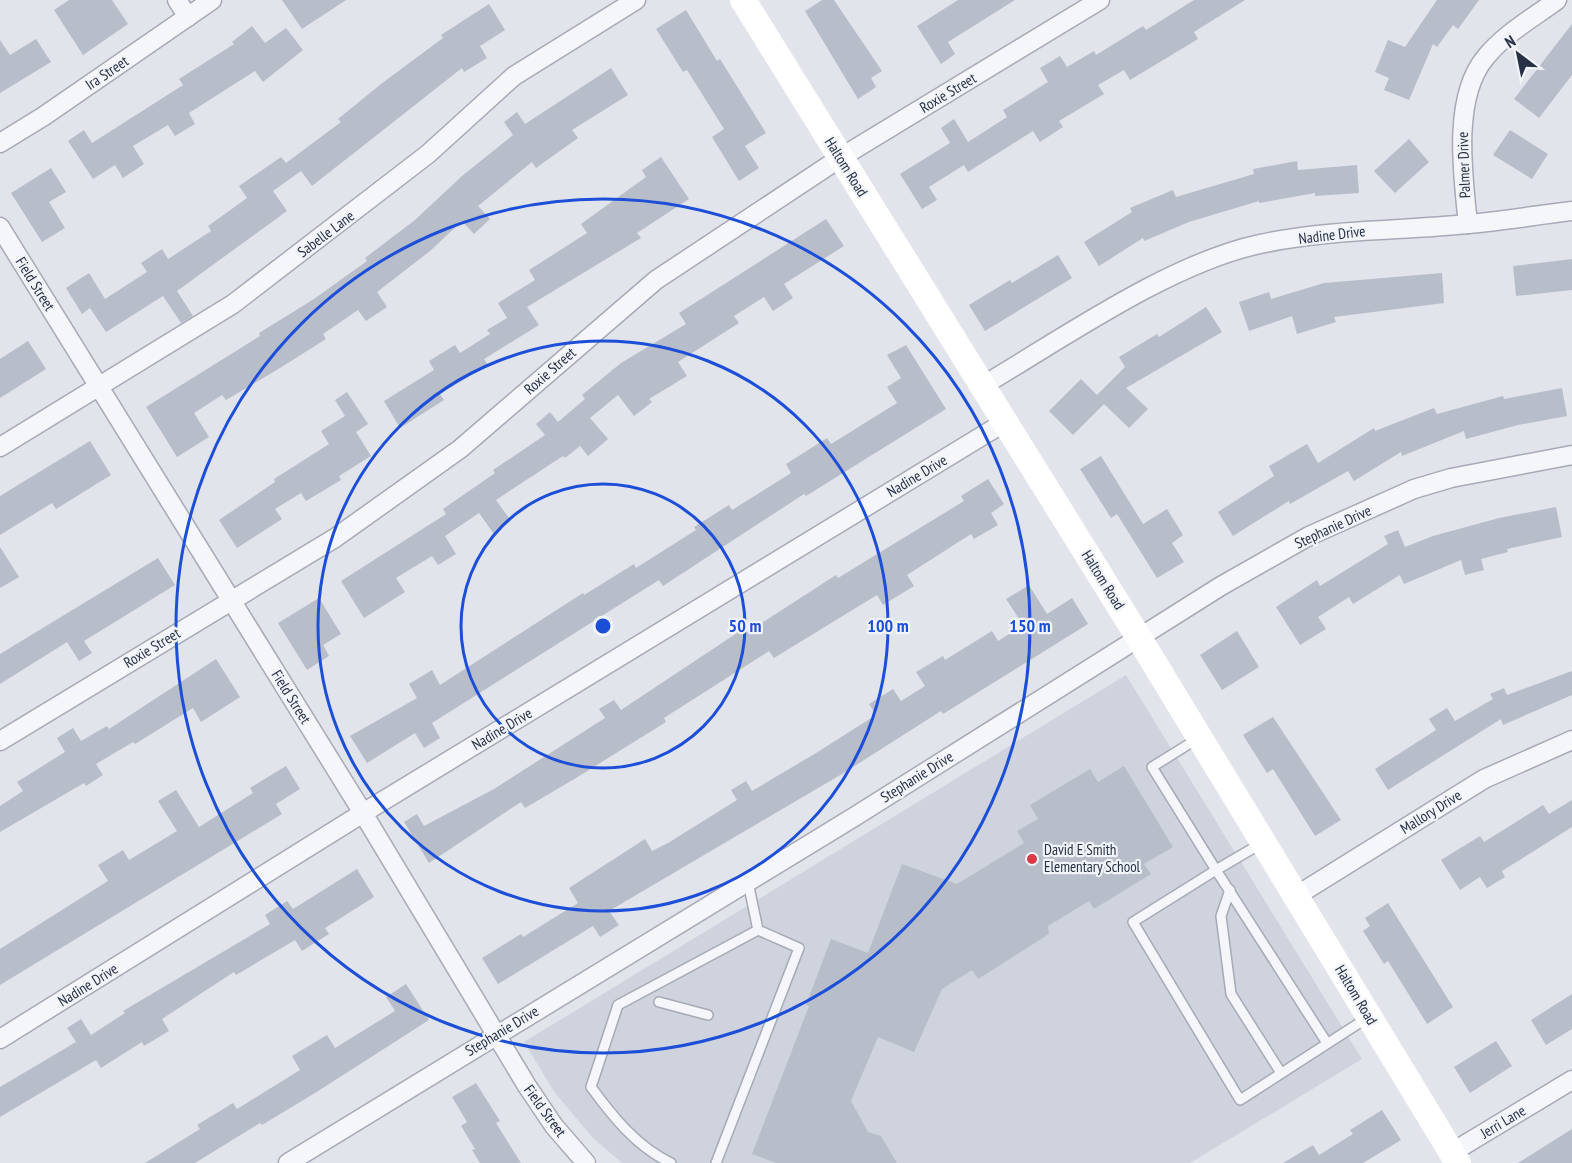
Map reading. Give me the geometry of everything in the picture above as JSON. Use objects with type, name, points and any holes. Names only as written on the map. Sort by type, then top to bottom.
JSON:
[{"type":"main road","name":"Haltom Road","points":[[743,0],[1296,896],[1369,1017],[1448,1160]]},
{"type":"street","points":[[177,0],[188,17]]},
{"type":"street","name":"Ira Street","points":[[0,143],[212,0]]},
{"type":"street","name":"Sabelle Lane","points":[[0,447],[232,304],[428,154],[514,76],[636,0]]},
{"type":"street","name":"Roxie Street","points":[[0,741],[335,538],[460,449],[656,280],[840,158],[1100,0]]},
{"type":"street","name":"Palmer Drive","points":[[1468,224],[1462,161],[1463,121],[1472,86],[1484,59],[1505,38],[1557,0]]},
{"type":"street","name":"Nadine Drive","points":[[982,386],[1139,295],[1197,266],[1259,244],[1347,232],[1468,224],[1572,211]]},
{"type":"street","name":"Field Street","points":[[0,227],[363,813],[496,1035],[554,1126],[586,1163]]},
{"type":"street","name":"Nadine Drive","points":[[0,1039],[363,813],[1005,422]]},
{"type":"street","name":"Stephanie Drive","points":[[288,1163],[748,882],[1138,638],[1309,536],[1414,489],[1488,469],[1572,455]]},
{"type":"street","name":"Mallory Drive","points":[[1296,896],[1484,779],[1572,740]]},
{"type":"street","name":"Jerri Lane","points":[[1448,1160],[1572,1080]]},
{"type":"lane","points":[[1199,737],[1152,767],[1327,1043]]},
{"type":"lane","points":[[1263,842],[1133,922],[1240,1100],[1369,1017]]},
{"type":"lane","points":[[748,882],[759,930]]},
{"type":"lane","points":[[1230,890],[1221,916],[1231,994],[1281,1073]]},
{"type":"lane","points":[[671,1163],[651,1154],[612,1116],[591,1087],[618,1005],[759,930]]},
{"type":"lane","points":[[716,1163],[799,948],[759,930]]},
{"type":"lane","points":[[658,1002],[708,1015]]},
{"type":"shaded area","name":"David E Smith Elementary School","points":[[1126,675],[1362,1059],[1190,1163],[622,1163],[593,1138],[555,1093],[524,1042]]},
{"type":"building","points":[[69,0],[112,0],[128,24],[83,55],[54,10]]},
{"type":"building","points":[[282,0],[346,0],[302,29]]},
{"type":"building","points":[[822,0],[834,0],[882,71],[871,78],[876,87],[858,99],[805,11]]},
{"type":"building","points":[[958,0],[1015,0],[948,42],[955,54],[941,64],[917,26]]},
{"type":"building","points":[[1194,0],[1245,0],[1194,32],[1198,39],[1130,80],[1124,70],[1098,85],[1104,94],[1059,121],[1063,127],[1040,142],[1033,131],[968,172],[964,165],[929,187],[937,200],[922,209],[900,174],[950,143],[941,128],[954,119],[968,142],[1007,117],[1003,110],[1048,82],[1040,68],[1060,56],[1067,67],[1094,51],[1096,55],[1143,26],[1146,30]]},
{"type":"building","points":[[1437,0],[1479,0],[1458,29],[1453,25],[1437,47],[1433,44],[1409,100],[1384,90],[1389,78],[1375,72],[1388,40],[1405,47]]},
{"type":"building","points":[[489,4],[505,30],[480,46],[487,58],[464,72],[462,68],[312,186],[301,171],[273,191],[287,211],[177,291],[193,316],[181,323],[163,296],[106,332],[90,308],[82,314],[66,288],[89,273],[105,299],[147,272],[141,263],[162,249],[168,259],[211,231],[208,226],[247,198],[239,186],[281,157],[286,163],[341,122],[338,119],[381,84],[443,38],[441,35]]},
{"type":"building","points":[[686,10],[717,61],[720,59],[766,133],[745,146],[759,168],[739,181],[712,137],[724,129],[687,70],[683,72],[656,29]]},
{"type":"building","points":[[1572,24],[1572,75],[1539,118],[1514,99]]},
{"type":"building","points":[[252,26],[265,43],[286,28],[303,50],[263,82],[255,71],[189,113],[195,124],[175,136],[168,125],[133,146],[144,164],[123,178],[115,165],[93,179],[68,141],[84,130],[92,143],[183,85],[179,79],[234,44],[232,42]]},
{"type":"building","points":[[36,39],[51,62],[0,93],[0,40],[10,55]]},
{"type":"building","points":[[611,68],[628,95],[572,130],[578,138],[536,168],[532,162],[478,206],[490,219],[474,234],[462,221],[430,251],[377,292],[387,307],[366,321],[358,310],[323,334],[326,339],[280,368],[226,400],[222,395],[194,413],[209,437],[177,457],[146,407],[260,336],[259,333],[314,299],[367,261],[365,258],[415,220],[462,176],[513,135],[504,122],[517,112],[525,124]]},
{"type":"building","points":[[1510,130],[1548,154],[1532,179],[1493,155]]},
{"type":"building","points":[[1409,139],[1429,162],[1395,193],[1374,171]]},
{"type":"building","points":[[661,157],[689,199],[637,233],[641,238],[527,307],[539,325],[484,359],[488,365],[440,394],[444,400],[400,428],[384,401],[434,370],[429,361],[455,345],[460,353],[490,334],[487,330],[507,318],[498,303],[535,280],[529,270],[587,233],[581,224],[646,177],[642,170]]},
{"type":"building","points":[[1297,161],[1298,170],[1357,165],[1359,193],[1315,196],[1315,193],[1259,203],[1259,201],[1189,222],[1144,241],[1143,238],[1099,266],[1084,242],[1132,212],[1130,208],[1173,190],[1176,197],[1254,174],[1253,169]]},
{"type":"building","points":[[51,168],[66,192],[49,202],[65,228],[42,242],[11,193]]},
{"type":"building","points":[[826,219],[844,246],[784,284],[793,298],[773,311],[764,297],[734,316],[739,323],[678,362],[687,376],[649,399],[652,402],[634,416],[618,395],[590,418],[608,439],[588,456],[580,446],[565,458],[563,456],[496,500],[511,521],[494,534],[479,513],[445,536],[456,554],[438,565],[432,556],[396,578],[405,592],[364,618],[341,581],[446,514],[443,509],[495,473],[493,470],[545,435],[536,424],[550,412],[558,422],[585,399],[582,395],[621,363],[686,324],[679,313]]},
{"type":"building","points":[[1058,255],[1072,278],[985,331],[969,305],[1010,280],[1012,283]]},
{"type":"building","points":[[1572,259],[1572,290],[1516,296],[1513,266]]},
{"type":"building","points":[[1442,273],[1444,303],[1334,317],[1336,322],[1297,334],[1292,316],[1249,331],[1239,302],[1269,292],[1271,299],[1324,283]]},
{"type":"building","points":[[1206,307],[1222,332],[1126,388],[1148,409],[1129,428],[1104,404],[1073,435],[1049,411],[1081,379],[1097,395],[1125,367],[1119,357],[1157,334],[1159,337]]},
{"type":"building","points":[[28,341],[46,369],[0,398],[0,359]]},
{"type":"building","points":[[906,345],[946,409],[806,496],[804,494],[663,586],[659,580],[432,723],[440,738],[424,748],[415,733],[367,763],[350,736],[417,698],[409,684],[432,670],[440,685],[583,593],[584,595],[634,564],[636,568],[696,530],[694,527],[729,505],[732,510],[791,473],[786,464],[827,438],[831,444],[897,403],[887,387],[901,378],[887,355]]},
{"type":"building","points":[[1562,388],[1567,416],[1518,425],[1466,439],[1464,431],[1402,456],[1401,452],[1354,481],[1348,471],[1290,504],[1289,501],[1233,536],[1218,512],[1274,476],[1269,466],[1307,444],[1318,463],[1374,428],[1375,431],[1434,408],[1437,414],[1503,396],[1504,399]]},
{"type":"building","points":[[347,392],[368,424],[356,432],[371,456],[339,476],[341,480],[306,501],[301,493],[275,509],[282,519],[237,548],[219,520],[275,482],[274,479],[329,444],[321,431],[345,416],[335,400]]},
{"type":"building","points":[[90,441],[111,475],[56,509],[52,503],[0,535],[0,496]]},
{"type":"building","points":[[1101,456],[1143,524],[1167,509],[1183,535],[1172,543],[1184,562],[1157,578],[1117,514],[1111,518],[1080,469]]},
{"type":"building","points":[[988,479],[1004,504],[991,513],[998,525],[974,539],[971,534],[907,575],[914,586],[883,605],[877,595],[774,658],[769,651],[664,718],[666,722],[525,808],[521,802],[429,863],[404,822],[417,814],[424,826],[494,789],[605,718],[599,709],[614,700],[621,710],[743,629],[746,633],[836,575],[838,578],[964,501],[961,496]]},
{"type":"building","points":[[1556,507],[1562,537],[1507,549],[1508,552],[1481,559],[1484,570],[1465,575],[1461,560],[1404,584],[1400,575],[1353,604],[1349,597],[1318,617],[1326,629],[1300,645],[1276,607],[1317,580],[1320,586],[1388,544],[1384,536],[1398,530],[1405,547],[1433,536],[1499,518]]},
{"type":"building","points":[[0,547],[19,577],[0,588]]},
{"type":"building","points":[[158,558],[175,585],[84,641],[92,653],[79,661],[67,642],[0,684],[0,654]]},
{"type":"building","points":[[1029,585],[1047,614],[1072,598],[1088,624],[943,714],[941,711],[842,774],[609,911],[619,925],[600,937],[593,926],[498,984],[482,958],[521,934],[523,937],[578,903],[569,888],[645,839],[652,851],[668,843],[737,800],[731,790],[746,781],[752,791],[816,753],[876,715],[869,704],[893,689],[901,701],[925,686],[916,672],[943,656],[945,660],[992,631],[998,641],[1023,625],[1006,599]]},
{"type":"building","points":[[319,598],[341,634],[323,645],[329,656],[307,670],[278,623]]},
{"type":"building","points":[[1237,631],[1259,667],[1222,690],[1200,655]]},
{"type":"building","points":[[216,659],[240,697],[201,722],[193,708],[135,744],[133,742],[96,764],[103,775],[86,786],[84,783],[0,832],[0,806],[23,791],[17,782],[65,752],[57,738],[73,728],[81,741],[107,726],[109,729]]},
{"type":"building","points":[[1572,671],[1572,695],[1503,725],[1501,719],[1388,790],[1375,769],[1436,730],[1429,719],[1447,708],[1455,721],[1493,699],[1490,694],[1504,688],[1507,695]]},
{"type":"building","points":[[1273,717],[1341,820],[1315,836],[1273,769],[1267,773],[1243,735]]},
{"type":"building","points":[[286,766],[300,789],[276,804],[282,814],[0,985],[0,949],[108,881],[98,865],[123,850],[129,860],[177,831],[158,801],[176,790],[199,827],[253,793],[250,788]]},
{"type":"building","points":[[1124,766],[1173,847],[1144,864],[1151,874],[1094,909],[1089,901],[1048,926],[1049,934],[978,979],[972,970],[942,989],[914,1052],[878,1037],[851,1101],[868,1132],[881,1136],[897,1163],[776,1163],[752,1154],[809,1006],[806,1005],[831,939],[868,953],[902,864],[957,884],[1024,843],[1017,831],[1038,819],[1030,805],[1090,769],[1098,782]]},
{"type":"building","points":[[1572,800],[1572,827],[1502,871],[1505,877],[1487,888],[1480,877],[1460,890],[1441,860],[1480,836],[1484,842],[1543,805],[1549,814]]},
{"type":"building","points":[[357,869],[374,897],[325,928],[329,934],[302,951],[295,940],[236,975],[234,972],[162,1019],[169,1031],[144,1046],[142,1042],[101,1068],[96,1060],[0,1117],[0,1087],[76,1042],[67,1028],[81,1019],[91,1035],[125,1013],[123,1011],[270,924],[265,915],[287,901],[293,909]]},
{"type":"building","points":[[1388,903],[1453,1007],[1427,1024],[1388,961],[1384,964],[1363,931],[1370,926],[1365,918]]},
{"type":"building","points":[[406,984],[429,1020],[315,1093],[195,1163],[145,1163],[200,1129],[197,1125],[233,1103],[237,1109],[300,1070],[292,1056],[327,1035],[335,1048],[395,1011],[386,997]]},
{"type":"building","points":[[1572,994],[1572,1029],[1546,1045],[1531,1020]]},
{"type":"building","points":[[1496,1041],[1512,1066],[1470,1093],[1454,1067]]},
{"type":"building","points":[[476,1083],[500,1121],[496,1123],[521,1163],[480,1163],[472,1150],[475,1149],[461,1126],[467,1122],[452,1097]]},
{"type":"building","points":[[1382,1110],[1401,1140],[1363,1163],[1283,1163],[1313,1145],[1319,1155],[1353,1134],[1350,1130]]},
{"type":"building","points":[[1572,1129],[1572,1163],[1518,1163]]},
{"type":"place","name":"David E Smith Elementary School","points":[[1032,859]]}]
